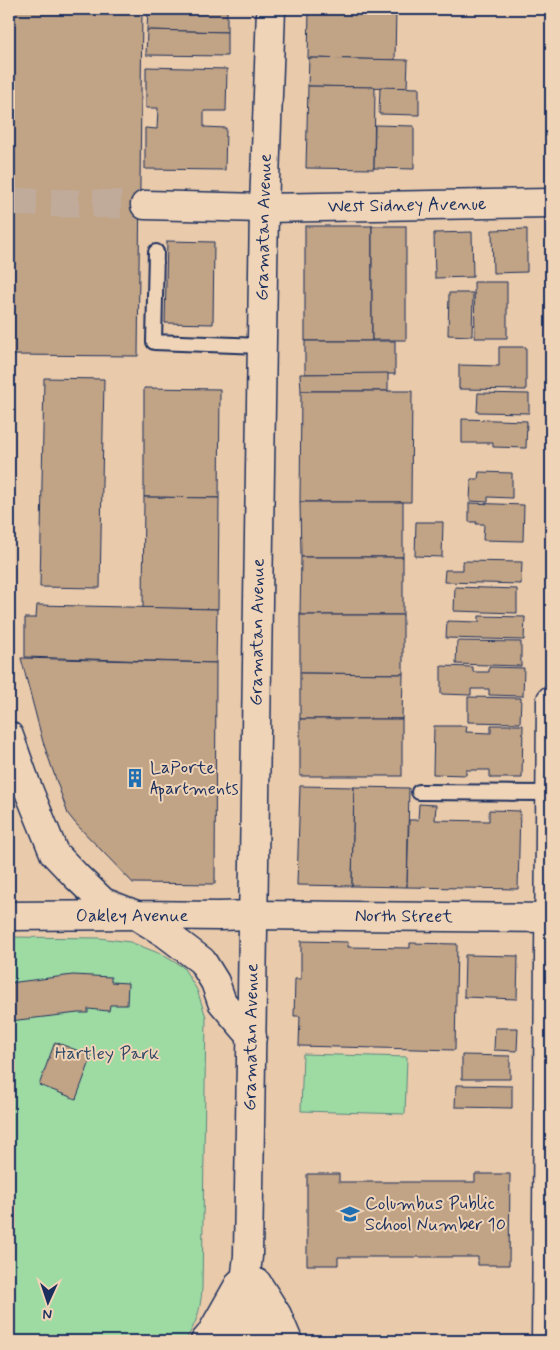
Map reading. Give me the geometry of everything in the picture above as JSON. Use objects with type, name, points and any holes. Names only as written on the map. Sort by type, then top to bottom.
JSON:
[{"type":"street","name":"Gramatan Avenue","points":[[236,1341],[239,1333],[248,1267],[264,208],[270,9]]},
{"type":"street","name":"West Sidney Avenue","points":[[145,205],[264,208],[551,203]]},
{"type":"street","points":[[546,1341],[551,700]]},
{"type":"street","points":[[9,736],[54,853],[103,902],[136,915],[165,933],[202,962],[215,982],[222,1002],[252,1037]]},
{"type":"street","name":"Oakley Avenue","points":[[9,916],[254,915]]},
{"type":"street","name":"North Street","points":[[254,915],[550,918]]},
{"type":"street","name":"Gramatan Avenue","points":[[248,1267],[264,1341]]},
{"type":"street","points":[[205,1341],[211,1334],[248,1267],[277,1315],[288,1341]]},
{"type":"lane","points":[[156,252],[154,342],[262,346]]},
{"type":"lane","points":[[419,792],[550,793]]},
{"type":"green space","name":"Hartley Park","points":[[9,937],[99,938],[130,942],[161,954],[183,967],[197,990],[206,1017],[202,1289],[197,1316],[185,1341],[9,1341]]},
{"type":"green space","points":[[303,1054],[407,1057],[405,1114],[301,1111]]},
{"type":"building","points":[[9,9],[142,9],[138,356],[9,355]]},
{"type":"building","points":[[148,9],[227,9],[227,32],[147,30]]},
{"type":"building","points":[[309,9],[396,9],[395,60],[308,58]]},
{"type":"building","points":[[147,30],[227,32],[227,56],[146,55]]},
{"type":"building","points":[[309,58],[408,60],[407,88],[308,86]]},
{"type":"building","points":[[146,67],[227,69],[226,111],[204,111],[204,127],[226,128],[225,170],[145,169],[145,128],[157,129],[158,108],[146,108]]},
{"type":"building","points":[[308,86],[375,87],[374,169],[306,168]]},
{"type":"building","points":[[380,87],[419,88],[419,115],[379,114]]},
{"type":"building","points":[[375,125],[414,126],[414,169],[374,168]]},
{"type":"building","points":[[305,226],[372,226],[372,341],[305,341]]},
{"type":"building","points":[[372,226],[406,226],[406,340],[372,340]]},
{"type":"building","points":[[527,229],[527,272],[493,273],[492,230]]},
{"type":"building","points":[[472,232],[473,277],[435,278],[434,233]]},
{"type":"building","points":[[167,241],[214,242],[213,324],[165,323]]},
{"type":"building","points":[[474,282],[507,282],[507,338],[475,338]]},
{"type":"building","points":[[449,293],[473,293],[472,336],[448,335]]},
{"type":"building","points":[[305,341],[395,341],[395,374],[305,374]]},
{"type":"building","points":[[499,347],[526,347],[526,390],[459,389],[459,365],[499,366]]},
{"type":"building","points":[[388,373],[388,391],[301,391],[300,374]]},
{"type":"building","points":[[44,378],[104,379],[100,588],[40,587]]},
{"type":"building","points":[[144,388],[220,389],[219,498],[144,497]]},
{"type":"building","points":[[301,391],[412,391],[411,502],[300,502]]},
{"type":"building","points":[[478,393],[529,394],[529,413],[477,412]]},
{"type":"building","points":[[462,419],[527,421],[526,448],[493,447],[493,443],[462,443]]},
{"type":"building","points":[[479,472],[512,473],[512,498],[488,497],[488,502],[470,501],[471,479],[478,479]]},
{"type":"building","points":[[144,497],[219,498],[218,609],[143,608]]},
{"type":"building","points":[[300,502],[403,502],[403,557],[301,557]]},
{"type":"building","points":[[469,503],[524,505],[523,541],[483,540],[484,524],[469,522]]},
{"type":"building","points":[[416,522],[443,522],[442,557],[415,556]]},
{"type":"building","points":[[301,557],[403,557],[403,615],[300,615]]},
{"type":"building","points":[[463,561],[522,562],[521,584],[444,582],[445,570],[463,570]]},
{"type":"building","points":[[455,587],[517,589],[517,613],[454,611]]},
{"type":"building","points":[[37,605],[217,609],[216,663],[25,657],[25,618],[36,618]]},
{"type":"building","points":[[300,615],[403,615],[403,674],[300,673]]},
{"type":"building","points":[[479,616],[525,617],[524,640],[446,638],[447,621],[479,622]]},
{"type":"building","points":[[457,641],[521,642],[521,666],[456,664]]},
{"type":"building","name":"LaPorte Apartments","points":[[21,658],[216,663],[215,884],[133,883],[76,824],[68,814],[43,742]]},
{"type":"building","points":[[441,666],[473,667],[473,672],[489,672],[489,667],[524,668],[523,696],[489,695],[489,689],[471,689],[471,695],[441,694]]},
{"type":"building","points":[[300,673],[403,674],[402,719],[300,719]]},
{"type":"building","points":[[468,697],[521,698],[520,723],[468,722]]},
{"type":"building","points":[[300,719],[402,719],[402,776],[300,776]]},
{"type":"building","points":[[491,725],[523,725],[522,778],[490,778],[490,770],[466,770],[466,775],[433,774],[434,726],[467,726],[466,732],[491,733]]},
{"type":"building","points":[[300,786],[354,787],[352,886],[297,885]]},
{"type":"building","points":[[354,787],[409,788],[407,887],[352,886]]},
{"type":"building","points":[[419,804],[436,805],[435,820],[489,821],[489,810],[520,811],[518,889],[407,887],[409,820],[418,820]]},
{"type":"building","points":[[301,941],[348,942],[348,947],[410,948],[410,943],[457,944],[455,1050],[299,1046],[300,1016],[294,1016],[295,979],[301,979]]},
{"type":"building","points":[[465,955],[518,956],[517,999],[464,997]]},
{"type":"building","points":[[73,975],[111,977],[111,982],[128,983],[127,1005],[110,1005],[109,1011],[88,1009],[88,1013],[10,1021],[9,983]]},
{"type":"building","points":[[495,1028],[518,1028],[517,1051],[494,1050]]},
{"type":"building","points":[[55,1042],[92,1056],[76,1099],[39,1085]]},
{"type":"building","points":[[462,1055],[510,1056],[510,1079],[462,1079]]},
{"type":"building","points":[[456,1085],[512,1086],[512,1108],[455,1107]]},
{"type":"building","points":[[307,1174],[339,1174],[339,1182],[475,1182],[475,1174],[510,1174],[509,1265],[478,1265],[478,1257],[338,1257],[338,1265],[307,1265]]},
{"type":"tunnel","points":[[9,202],[145,205]]},
{"type":"place","name":"LaPorte Apartments","points":[[135,778]]},
{"type":"place","name":"Columbus Public School Number 10","points":[[350,1214]]}]
